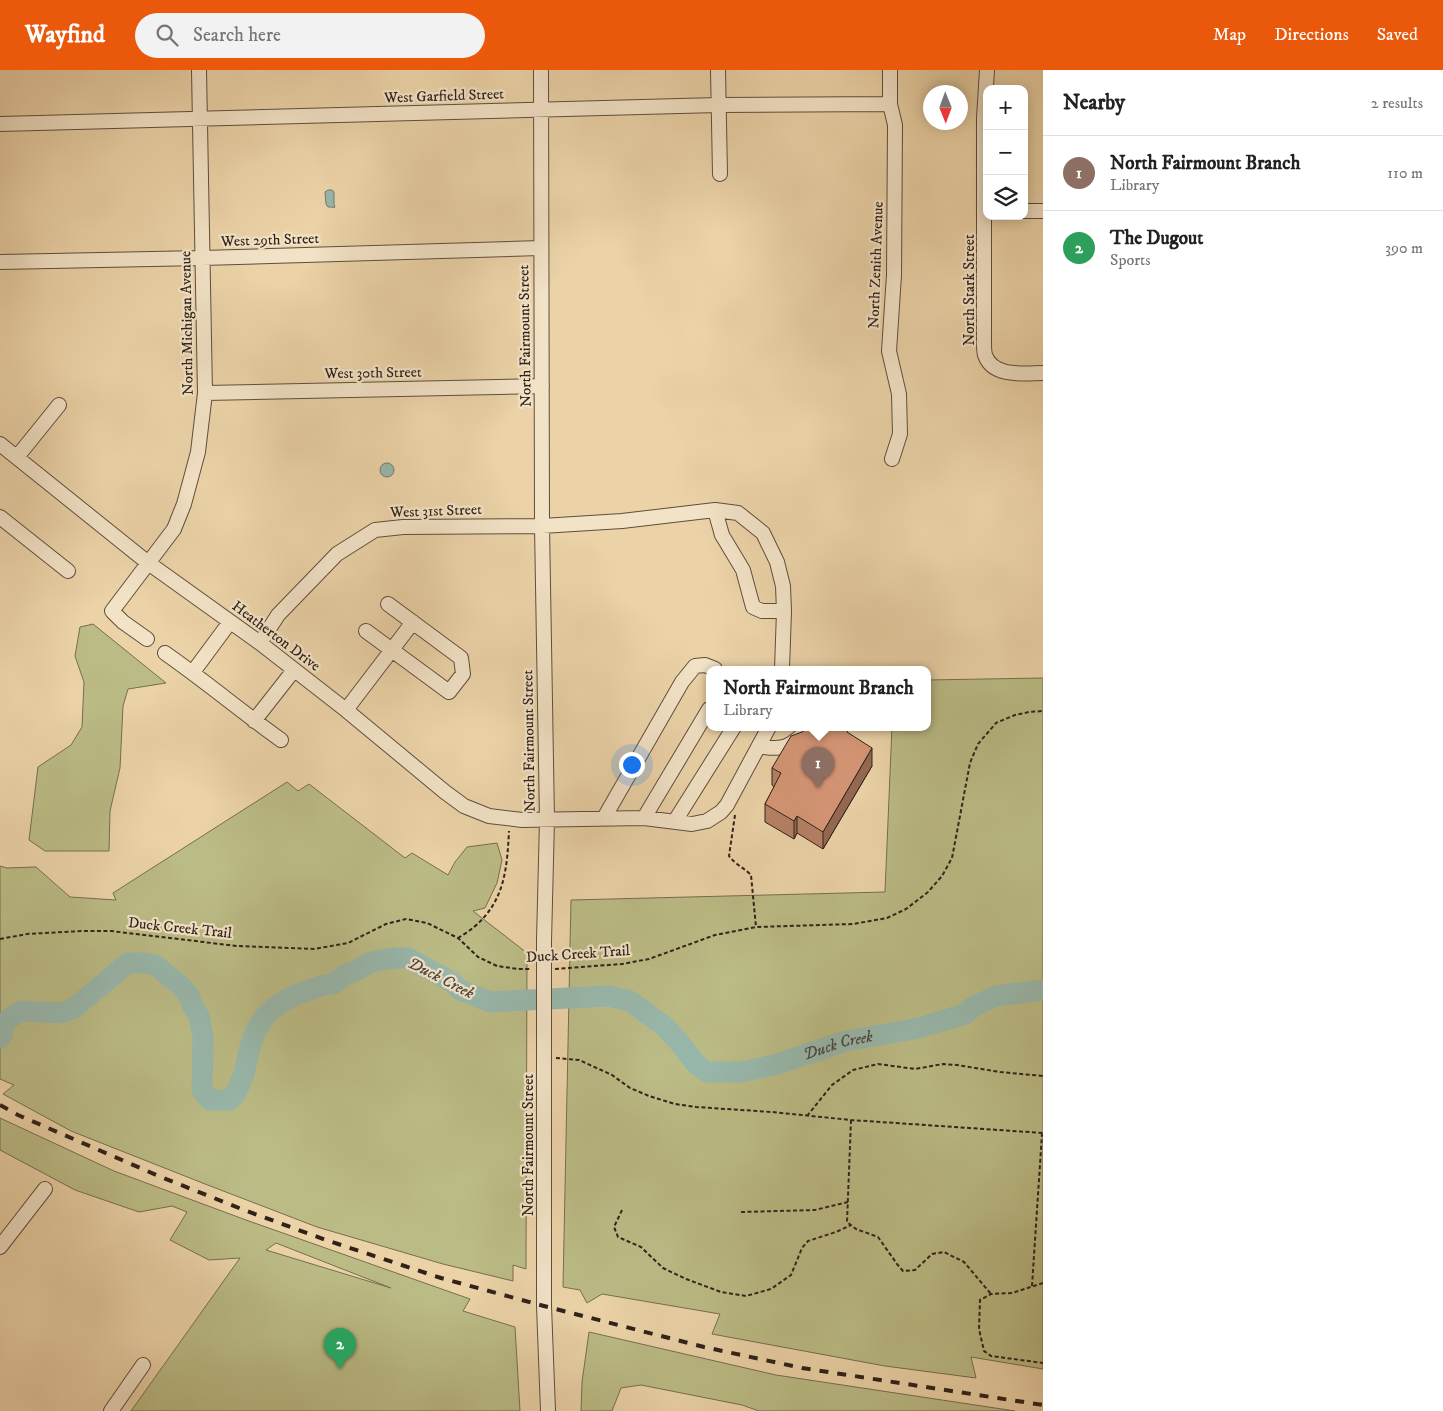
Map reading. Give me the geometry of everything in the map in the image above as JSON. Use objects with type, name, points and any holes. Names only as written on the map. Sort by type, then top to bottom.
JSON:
[{"type":"street","name":"North Michigan Avenue","points":[[147,639],[123,622],[112,611],[147,562],[174,529],[184,504],[198,452],[205,393],[199,70]]},
{"type":"street","name":"North Fairmount Street","points":[[541,70],[542,526],[547,820],[544,941],[544,1306],[548,1411]]},
{"type":"street","points":[[718,70],[720,174]]},
{"type":"street","name":"North Zenith Avenue","points":[[890,70],[890,104],[895,125],[894,275],[888,351],[899,394],[900,434],[892,459]]},
{"type":"street","name":"North Stark Street","points":[[985,175],[984,119],[987,70]]},
{"type":"street","name":"West Garfield Street","points":[[0,124],[718,105],[890,104]]},
{"type":"street","points":[[1028,211],[1043,211]]},
{"type":"street","name":"North Stark Street","points":[[986,220],[985,355],[992,366],[1002,371],[1013,374],[1043,373]]},
{"type":"street","name":"West 29th Street","points":[[0,262],[540,248]]},
{"type":"street","name":"West 30th Street","points":[[205,393],[542,386]]},
{"type":"street","points":[[17,457],[59,405]]},
{"type":"street","name":"Heatherton Drive","points":[[0,444],[147,562],[260,643],[346,710],[464,806],[489,816],[510,818],[547,820],[644,818],[692,824],[706,821],[721,812],[727,805]]},
{"type":"street","points":[[715,510],[722,535],[744,570],[753,607],[762,611],[784,611]]},
{"type":"street","name":"West 31st Street","points":[[260,643],[278,615],[337,554],[375,530],[403,527],[542,526],[622,521],[715,510],[738,514],[763,533],[777,562],[783,586],[782,666]]},
{"type":"street","points":[[0,517],[68,571]]},
{"type":"street","points":[[366,631],[449,692],[463,674],[461,658],[388,604]]},
{"type":"street","points":[[192,672],[230,622]]},
{"type":"street","points":[[346,710],[413,622]]},
{"type":"street","points":[[165,653],[281,740]]},
{"type":"street","points":[[604,818],[682,682],[695,666],[708,666]]},
{"type":"street","points":[[254,721],[294,670]]},
{"type":"street","points":[[644,818],[706,714]]},
{"type":"street","points":[[675,821],[731,731]]},
{"type":"street","points":[[727,805],[768,731]]},
{"type":"street","points":[[759,746],[773,749],[791,745],[807,731]]},
{"type":"street","points":[[0,1247],[45,1189]]},
{"type":"street","points":[[111,1411],[144,1365]]},
{"type":"path","name":"Duck Creek Trail","points":[[547,969],[566,969],[640,961],[715,935],[756,927],[853,924],[887,918],[906,909],[928,892],[942,876],[952,858],[970,763],[978,744],[996,724],[1015,715],[1043,711]]},
{"type":"path","points":[[727,805],[735,815],[729,856],[733,862],[751,875],[756,927]]},
{"type":"path","points":[[458,938],[474,927],[486,914],[504,882],[507,867],[510,818]]},
{"type":"path","name":"Duck Creek Trail","points":[[0,939],[27,934],[92,931],[237,946],[314,949],[348,943],[386,924],[406,919],[427,923],[458,938],[478,957],[497,966],[537,969]]},
{"type":"path","points":[[544,1052],[579,1060],[612,1075],[630,1088],[675,1104],[851,1120],[1042,1132],[1032,1286]]},
{"type":"path","points":[[807,1116],[832,1084],[853,1070],[878,1064],[915,1069],[943,1064],[957,1065],[1043,1076]]},
{"type":"path","points":[[851,1120],[847,1222],[856,1229],[878,1237],[903,1271],[915,1270],[932,1254],[944,1252],[964,1262],[991,1294]]},
{"type":"path","points":[[741,1212],[815,1210],[848,1202]]},
{"type":"path","points":[[622,1210],[614,1227],[618,1237],[642,1247],[663,1268],[686,1279],[721,1292],[746,1296],[771,1289],[791,1276],[802,1248],[808,1241],[851,1225]]},
{"type":"path","points":[[1043,1283],[1012,1293],[991,1294],[980,1300],[979,1329],[984,1351],[991,1356],[1043,1363]]},
{"type":"green space","points":[[93,624],[166,683],[128,689],[123,706],[120,768],[110,811],[109,851],[45,851],[29,840],[38,767],[71,745],[82,727],[84,682],[75,656],[80,627]]},
{"type":"green space","points":[[1043,678],[1043,1369],[971,1357],[976,1378],[885,1366],[712,1334],[720,1314],[602,1294],[587,1303],[580,1290],[563,1287],[571,900],[885,892],[892,731],[931,731],[931,680]]},
{"type":"green space","points":[[287,782],[298,791],[309,784],[405,858],[412,853],[448,875],[455,862],[467,847],[497,843],[502,860],[497,883],[485,908],[473,911],[527,953],[526,1269],[513,1265],[513,1281],[443,1264],[317,1227],[71,1131],[3,1094],[14,1085],[0,1079],[0,866],[7,868],[36,867],[70,897],[116,900],[113,893]]},
{"type":"green space","points":[[0,1118],[114,1171],[470,1299],[463,1311],[515,1327],[520,1411],[131,1411],[240,1258],[209,1260],[170,1240],[187,1212],[172,1206],[139,1212],[75,1190],[0,1150]],"holes":[[[276,1243],[391,1288],[266,1250]]]},
{"type":"green space","points":[[589,1332],[776,1375],[1015,1411],[759,1411],[742,1405],[641,1385],[621,1388],[612,1411],[581,1411],[582,1382]]},
{"type":"shaded area","points":[[328,190],[334,192],[334,208],[328,207],[326,204],[325,192]]},
{"type":"shaded area","points":[[387,463],[392,465],[394,470],[392,475],[387,477],[382,475],[380,470],[382,465]]},
{"type":"building","points":[[848,731],[872,748],[823,832],[797,816],[794,821],[765,804],[781,773],[772,768],[791,736],[802,732]]},
{"type":"waterway","name":"Duck Creek","points":[[0,1038],[4,1024],[21,1011],[61,1013],[74,1008],[128,963],[155,965],[181,986],[190,997],[192,1005],[199,1016],[203,1037],[202,1090],[210,1100],[230,1100],[236,1093],[244,1074],[256,1030],[266,1015],[279,1004],[295,995],[333,984],[348,973],[356,971],[371,962],[394,958],[408,958],[452,982],[460,990],[490,1002],[609,996],[630,1001],[664,1026],[696,1064],[707,1072],[741,1072],[774,1065],[846,1041],[919,1028],[965,1014],[973,1007],[996,996],[1043,990]]},
{"type":"railway","points":[[0,1105],[18,1115],[161,1177],[244,1210],[326,1240],[441,1278],[704,1347],[802,1368],[1043,1405]]},
{"type":"place","name":"North Fairmount Branch","points":[[818,788]]},
{"type":"place","name":"The Dugout","points":[[340,1369]]}]
